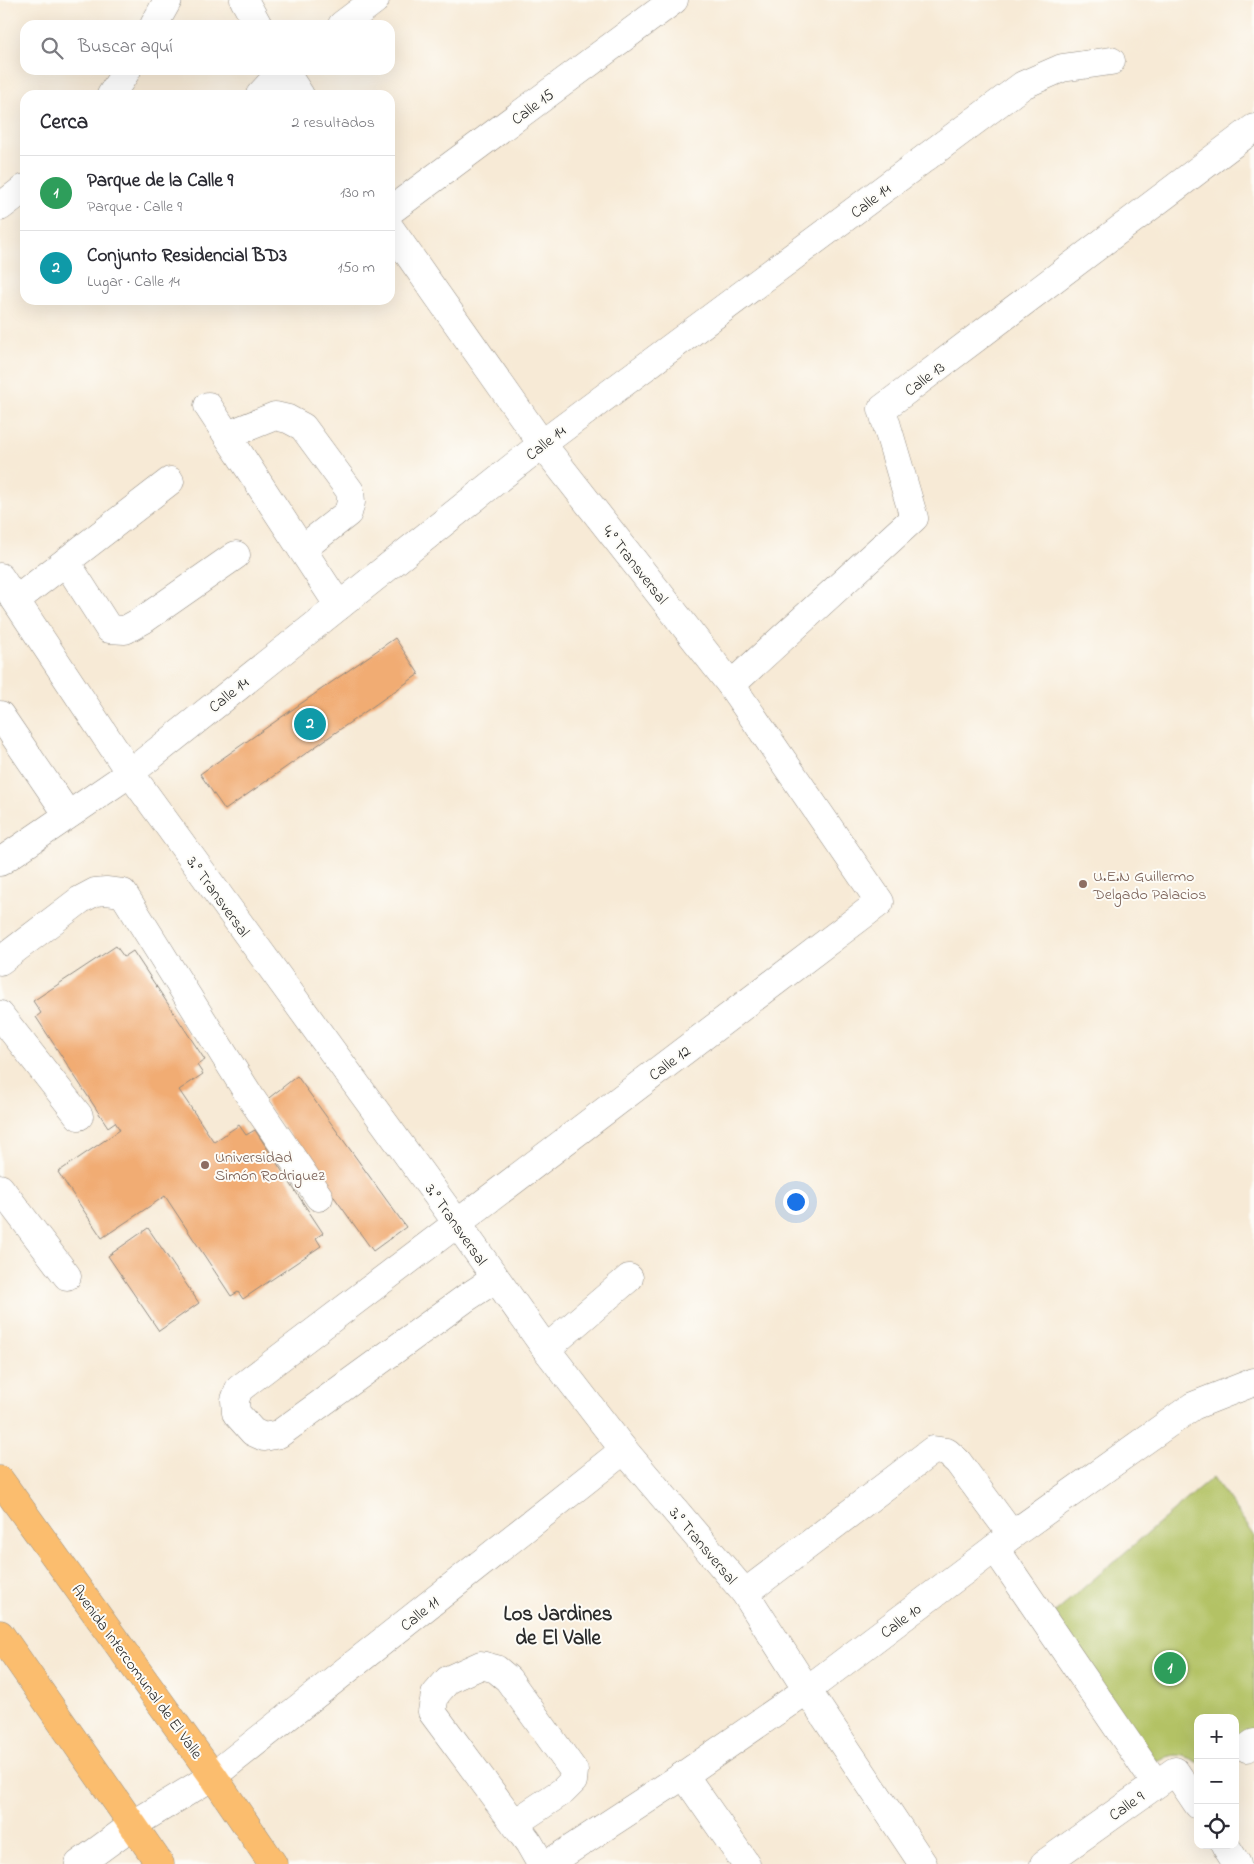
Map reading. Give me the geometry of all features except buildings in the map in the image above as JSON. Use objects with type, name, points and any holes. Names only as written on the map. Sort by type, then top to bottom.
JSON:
[{"type":"main road","name":"Avenida Intercomunal de El Valle","points":[[0,1480],[213,1776],[273,1864]]},
{"type":"main road","points":[[0,1634],[160,1864]]},
{"type":"street","points":[[157,20],[168,0]]},
{"type":"street","points":[[244,0],[255,20]]},
{"type":"street","points":[[349,20],[375,0]]},
{"type":"street","name":"Calle 15","points":[[395,207],[674,0]]},
{"type":"street","name":"Calle 14","points":[[0,862],[130,773],[542,444],[1023,85],[1062,68],[1111,61]]},
{"type":"street","points":[[114,90],[124,75]]},
{"type":"street","points":[[265,90],[279,75]]},
{"type":"street","points":[[287,75],[297,90]]},
{"type":"street","name":"Calle 13","points":[[731,685],[914,518],[882,410],[1254,128]]},
{"type":"street","points":[[0,207],[20,192]]},
{"type":"street","name":"4.° Transversal","points":[[395,235],[542,444],[731,685],[880,902]]},
{"type":"street","points":[[208,406],[338,606]]},
{"type":"street","points":[[228,435],[275,416],[288,419],[303,427],[350,491],[351,502],[348,513],[302,549]]},
{"type":"street","points":[[16,600],[170,481]]},
{"type":"street","points":[[66,562],[109,629],[125,630],[143,620],[236,555]]},
{"type":"street","name":"3.° Transversal","points":[[0,576],[130,773],[457,1223],[546,1350],[624,1450],[745,1593],[806,1690],[923,1864]]},
{"type":"street","points":[[0,715],[68,815]]},
{"type":"street","points":[[0,961],[80,900],[95,892],[106,890],[123,893],[251,1098],[319,1197]]},
{"type":"street","name":"Calle 12","points":[[495,1279],[279,1434],[264,1437],[253,1432],[236,1414],[235,1400],[240,1390],[880,902]]},
{"type":"street","points":[[0,1016],[79,1116]]},
{"type":"street","points":[[0,1188],[67,1276]]},
{"type":"street","points":[[546,1350],[629,1278]]},
{"type":"street","name":"Calle 10","points":[[548,1864],[806,1690],[1003,1542],[1193,1406],[1254,1382]]},
{"type":"street","name":"Calle 11","points":[[134,1824],[213,1776],[624,1450]]},
{"type":"street","points":[[745,1593],[933,1450],[948,1452],[958,1462],[1003,1542],[1156,1784]]},
{"type":"street","points":[[515,1823],[563,1791],[573,1781],[574,1771],[508,1679],[496,1669],[481,1665],[448,1680],[435,1695],[432,1712],[529,1842],[541,1864]]},
{"type":"street","name":"Calle 9","points":[[1044,1864],[1175,1771],[1197,1804]]},
{"type":"street","points":[[684,1774],[746,1864]]},
{"type":"street","points":[[79,1864],[134,1824]]},
{"type":"street","points":[[1228,1849],[1238,1864],[1254,1852]]},
{"type":"green space","points":[[1213,1477],[1254,1535],[1254,1731],[1239,1740],[1239,1714],[1194,1714],[1194,1761],[1187,1757],[1173,1755],[1156,1761],[1047,1619]]},
{"type":"place","name":"Conjunto Residencial BD3","points":[[310,724]]},
{"type":"place","name":"U.E.N Guillermo Delgado Palacios","points":[[1083,884]]},
{"type":"place","name":"Universidad Simón Rodriguez","points":[[205,1165]]},
{"type":"place","name":"Parque de la Calle 9","points":[[1170,1668]]},
{"type":"district","name":"Los Jardines de El Valle","points":[[558,1625]]}]
